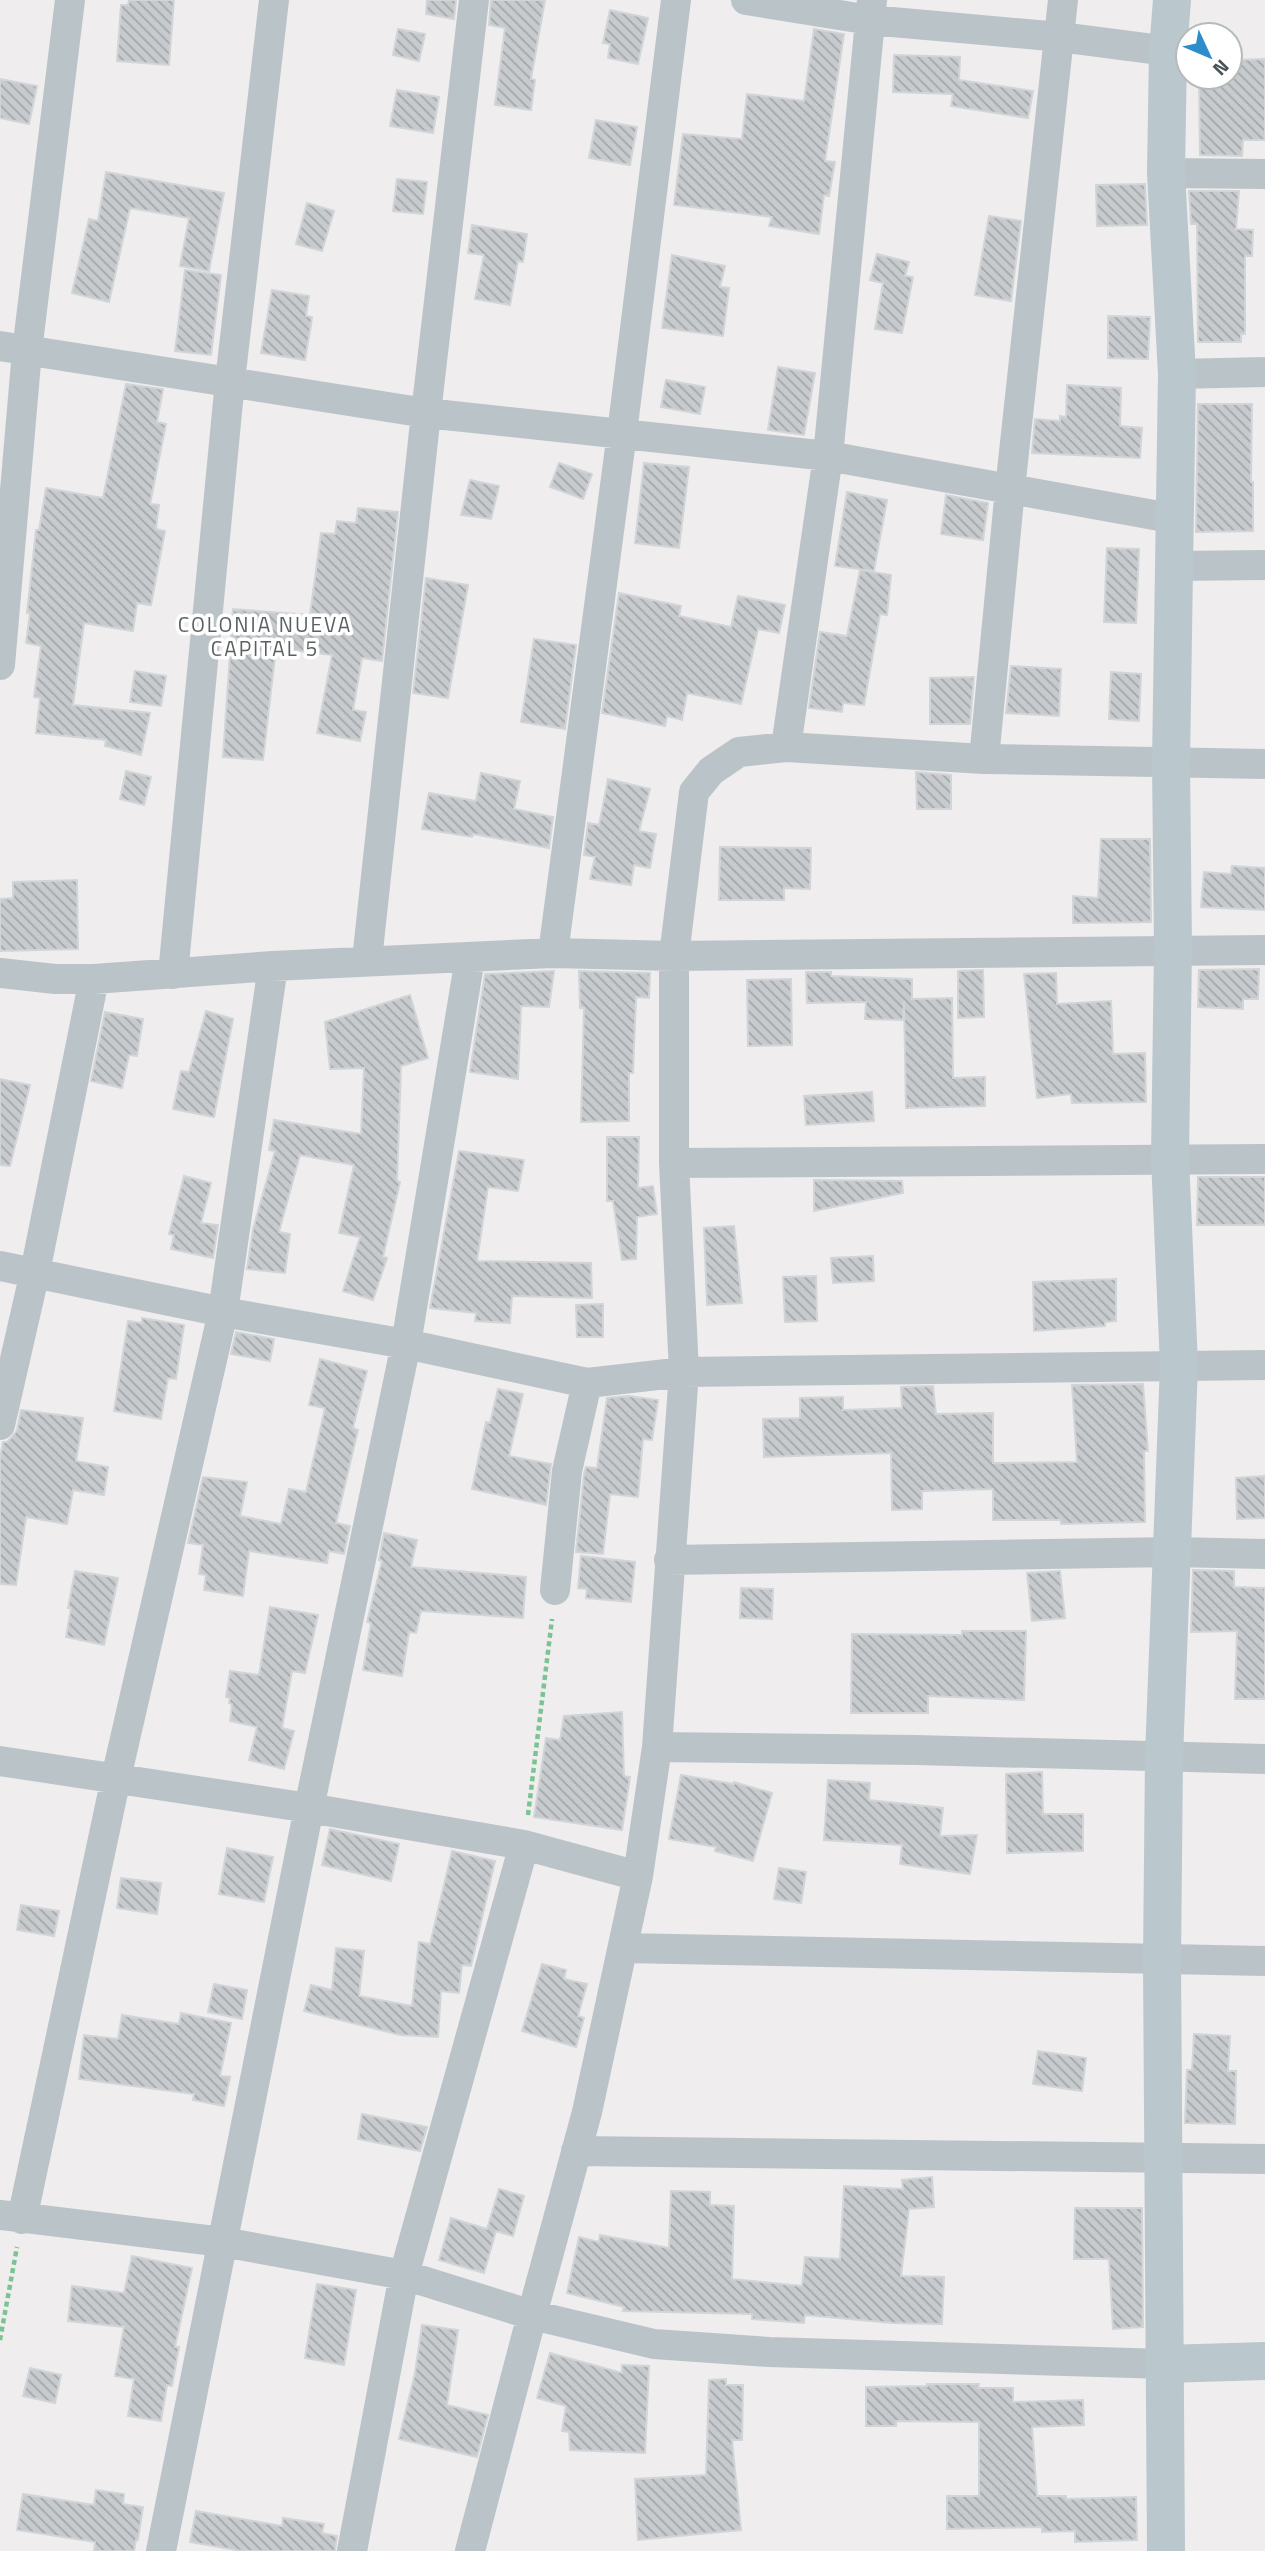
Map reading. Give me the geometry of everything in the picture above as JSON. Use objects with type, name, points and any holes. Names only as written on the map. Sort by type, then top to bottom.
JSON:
[{"type":"street","points":[[0,665],[14,348],[70,0]]},
{"type":"street","points":[[173,974],[230,381],[274,0]]},
{"type":"street","points":[[367,960],[474,0]]},
{"type":"street","points":[[553,953],[676,0]]},
{"type":"street","points":[[746,0],[871,10],[1168,51]]},
{"type":"street","points":[[984,759],[1063,0]]},
{"type":"street","points":[[1166,2551],[1162,2159],[1164,1757],[1179,1365],[1170,1158],[1173,949],[1171,763],[1177,374],[1166,173],[1168,51],[1172,0]]},
{"type":"street","points":[[786,747],[828,456],[871,10]]},
{"type":"street","points":[[1166,173],[1265,174]]},
{"type":"street","points":[[14,348],[426,413],[828,456],[1176,519]]},
{"type":"street","points":[[1177,374],[1265,372]]},
{"type":"street","points":[[1174,566],[1265,565]]},
{"type":"street","points":[[470,2551],[576,2151],[638,1876],[657,1747],[684,1372],[674,1163],[674,957],[694,792],[711,771],[739,752],[786,747],[984,759],[1265,764]]},
{"type":"street","points":[[0,973],[55,979],[94,979],[273,965],[553,953],[674,957],[1265,950]]},
{"type":"street","points":[[162,2551],[309,1808],[406,1344],[470,958]]},
{"type":"street","points":[[273,965],[223,1312],[116,1778],[11,2217],[223,2242],[404,2275],[532,2315],[654,2344],[769,2352],[1165,2364],[1265,2361]]},
{"type":"street","points":[[0,1424],[35,1272],[94,979]]},
{"type":"street","points":[[674,1163],[1265,1159]]},
{"type":"street","points":[[0,1266],[223,1312],[406,1344],[587,1383],[684,1372],[1265,1365]]},
{"type":"street","points":[[555,1590],[567,1471],[587,1383]]},
{"type":"street","points":[[669,1560],[1173,1552],[1265,1554]]},
{"type":"street","points":[[657,1747],[916,1750],[1265,1759]]},
{"type":"street","points":[[0,1761],[309,1808],[524,1845],[638,1876]]},
{"type":"street","points":[[352,2551],[404,2275],[524,1845]]},
{"type":"street","points":[[623,1948],[1265,1961]]},
{"type":"street","points":[[576,2151],[1265,2159]]},
{"type":"path","points":[[524,1845],[555,1590]]},
{"type":"path","points":[[0,2340],[11,2217]]},
{"type":"building","points":[[129,0],[174,0],[169,65],[117,61],[121,5],[128,5]]},
{"type":"building","points":[[427,0],[456,0],[454,19],[426,14]]},
{"type":"building","points":[[491,0],[545,0],[531,79],[535,80],[531,110],[495,105],[505,28],[489,25]]},
{"type":"building","points":[[610,10],[648,18],[638,64],[608,58],[610,44],[603,43]]},
{"type":"building","points":[[398,29],[425,34],[419,61],[393,55]]},
{"type":"building","points":[[814,29],[844,34],[825,161],[835,162],[829,196],[824,195],[819,234],[769,226],[772,217],[674,205],[683,134],[742,139],[747,94],[804,101]]},
{"type":"building","points":[[894,55],[960,57],[959,80],[1033,91],[1028,118],[951,106],[953,94],[893,92]]},
{"type":"building","points":[[1265,59],[1265,140],[1243,140],[1242,156],[1200,155],[1199,91],[1244,91],[1244,60]]},
{"type":"building","points":[[0,79],[37,86],[29,124],[0,118]]},
{"type":"building","points":[[397,90],[439,97],[433,133],[390,126]]},
{"type":"building","points":[[596,120],[637,127],[630,165],[589,158]]},
{"type":"building","points":[[106,172],[224,193],[209,271],[180,266],[189,218],[130,208],[109,302],[72,293],[89,219],[98,221]]},
{"type":"building","points":[[397,179],[427,182],[423,214],[393,211]]},
{"type":"building","points":[[1145,184],[1147,225],[1097,226],[1096,185]]},
{"type":"building","points":[[1189,191],[1239,191],[1236,229],[1253,230],[1252,256],[1245,256],[1245,334],[1241,334],[1241,342],[1198,342],[1197,224],[1191,224]]},
{"type":"building","points":[[307,203],[334,211],[322,251],[296,244]]},
{"type":"building","points":[[989,216],[1021,221],[1011,301],[975,295]]},
{"type":"building","points":[[472,225],[527,234],[523,262],[518,261],[510,305],[475,299],[484,255],[468,253]]},
{"type":"building","points":[[877,254],[909,262],[905,276],[913,277],[902,333],[875,329],[883,283],[870,280]]},
{"type":"building","points":[[672,255],[725,266],[720,287],[729,288],[723,336],[662,328]]},
{"type":"building","points":[[185,270],[221,275],[211,355],[175,351]]},
{"type":"building","points":[[272,290],[309,296],[306,316],[312,317],[305,360],[261,353]]},
{"type":"building","points":[[1108,316],[1150,317],[1148,359],[1108,358]]},
{"type":"building","points":[[778,367],[815,373],[804,435],[768,430]]},
{"type":"building","points":[[666,380],[705,387],[700,414],[661,407]]},
{"type":"building","points":[[126,384],[163,389],[157,422],[166,424],[150,504],[159,505],[156,529],[165,531],[151,605],[137,603],[133,631],[84,623],[73,705],[150,713],[141,755],[105,746],[106,740],[36,733],[40,698],[34,697],[41,646],[26,643],[36,530],[39,530],[46,488],[103,498]]},
{"type":"building","points":[[1067,385],[1121,388],[1120,426],[1142,428],[1140,458],[1032,453],[1035,419],[1060,421],[1060,416],[1066,417]]},
{"type":"building","points":[[1198,404],[1252,404],[1253,531],[1196,532]]},
{"type":"building","points":[[559,463],[592,474],[583,499],[550,487]]},
{"type":"building","points":[[644,463],[689,467],[679,548],[635,543]]},
{"type":"building","points":[[470,480],[499,486],[491,519],[461,515]]},
{"type":"building","points":[[847,492],[887,500],[874,571],[835,566]]},
{"type":"building","points":[[946,495],[988,503],[983,540],[941,534]]},
{"type":"building","points":[[358,508],[398,512],[382,661],[362,658],[353,710],[366,712],[360,741],[317,733],[332,655],[276,648],[263,760],[223,757],[233,609],[310,615],[321,533],[335,534],[337,521],[356,523]]},
{"type":"building","points":[[1107,548],[1139,549],[1136,623],[1104,622]]},
{"type":"building","points":[[860,570],[891,575],[887,615],[880,614],[864,705],[843,703],[842,712],[809,708],[820,632],[847,636]]},
{"type":"building","points":[[426,578],[468,585],[448,698],[413,693]]},
{"type":"building","points":[[619,593],[681,606],[679,616],[731,627],[738,596],[785,605],[779,633],[758,629],[741,704],[687,693],[682,720],[667,716],[665,726],[602,713]]},
{"type":"building","points":[[534,639],[576,645],[565,729],[521,722]]},
{"type":"building","points":[[1011,666],[1061,669],[1059,716],[1006,713]]},
{"type":"building","points":[[135,671],[166,676],[161,706],[130,702]]},
{"type":"building","points":[[1111,672],[1141,674],[1139,721],[1109,719]]},
{"type":"building","points":[[974,677],[970,724],[930,724],[930,678]]},
{"type":"building","points":[[126,771],[151,777],[144,805],[120,799]]},
{"type":"building","points":[[916,772],[951,775],[951,809],[917,809]]},
{"type":"building","points":[[481,773],[520,781],[514,809],[553,817],[549,848],[473,834],[472,837],[422,829],[429,793],[476,801]]},
{"type":"building","points":[[608,779],[650,789],[639,831],[656,834],[650,868],[634,865],[631,885],[590,879],[595,857],[584,855],[588,823],[599,825]]},
{"type":"building","points":[[1101,839],[1150,839],[1151,922],[1073,923],[1073,896],[1098,898]]},
{"type":"building","points":[[720,847],[811,848],[810,889],[784,888],[784,900],[719,900]]},
{"type":"building","points":[[1232,866],[1265,868],[1265,910],[1201,907],[1204,872],[1231,874]]},
{"type":"building","points":[[77,880],[78,949],[0,951],[0,899],[13,898],[13,882]]},
{"type":"building","points":[[1259,969],[1258,999],[1243,999],[1243,1009],[1198,1007],[1199,970]]},
{"type":"building","points":[[983,970],[984,1017],[958,1018],[958,971]]},
{"type":"building","points":[[554,971],[549,1007],[521,1006],[518,1079],[470,1072],[485,974]]},
{"type":"building","points":[[579,971],[650,973],[649,998],[636,997],[633,1073],[629,1073],[629,1121],[581,1122],[584,1008],[580,1008]]},
{"type":"building","points":[[806,972],[831,972],[831,976],[912,979],[912,999],[952,998],[953,1078],[985,1077],[985,1106],[906,1108],[904,1001],[903,1020],[865,1019],[866,1002],[807,1003]]},
{"type":"building","points":[[1056,973],[1057,1004],[1111,1001],[1113,1054],[1145,1053],[1146,1102],[1072,1103],[1071,1094],[1037,1098],[1024,974]]},
{"type":"building","points":[[791,979],[792,1045],[748,1046],[747,980]]},
{"type":"building","points":[[410,995],[428,1058],[401,1066],[397,1181],[400,1182],[383,1257],[387,1258],[373,1300],[343,1291],[360,1237],[339,1233],[354,1165],[300,1155],[279,1232],[290,1234],[285,1273],[247,1269],[253,1229],[275,1151],[269,1150],[274,1120],[361,1134],[364,1068],[330,1069],[325,1022]]},
{"type":"building","points":[[206,1011],[233,1019],[214,1117],[173,1109],[181,1071],[189,1072]]},
{"type":"building","points":[[105,1012],[143,1019],[137,1056],[129,1055],[122,1088],[91,1081]]},
{"type":"building","points":[[0,1079],[30,1085],[10,1166],[0,1165]]},
{"type":"building","points":[[872,1092],[874,1121],[806,1125],[804,1096]]},
{"type":"building","points":[[607,1137],[639,1137],[638,1188],[653,1186],[657,1214],[637,1217],[636,1259],[622,1260],[613,1201],[607,1201]]},
{"type":"building","points":[[459,1151],[524,1160],[518,1191],[488,1187],[477,1261],[591,1263],[592,1298],[512,1296],[510,1323],[475,1321],[476,1313],[430,1308]]},
{"type":"building","points":[[184,1176],[211,1183],[201,1223],[218,1225],[213,1258],[171,1249],[174,1235],[169,1234]]},
{"type":"building","points":[[1198,1177],[1265,1177],[1265,1225],[1197,1225]]},
{"type":"building","points":[[814,1180],[902,1181],[903,1193],[814,1211]]},
{"type":"building","points":[[734,1226],[742,1303],[707,1305],[704,1228]]},
{"type":"building","points":[[873,1256],[874,1281],[833,1283],[831,1258]]},
{"type":"building","points":[[816,1276],[817,1321],[785,1322],[783,1277]]},
{"type":"building","points":[[1116,1279],[1116,1321],[1105,1322],[1105,1326],[1034,1331],[1033,1282]]},
{"type":"building","points":[[603,1304],[603,1337],[577,1337],[576,1305]]},
{"type":"building","points":[[142,1318],[184,1325],[176,1379],[168,1378],[161,1419],[114,1411],[128,1321],[142,1323]]},
{"type":"building","points":[[236,1332],[274,1339],[270,1361],[231,1354]]},
{"type":"building","points":[[320,1359],[367,1371],[353,1428],[358,1430],[336,1523],[350,1526],[344,1554],[329,1551],[327,1563],[249,1551],[243,1596],[204,1590],[206,1575],[199,1574],[203,1545],[188,1543],[203,1477],[247,1482],[240,1516],[281,1524],[289,1489],[306,1492],[325,1408],[309,1405]]},
{"type":"building","points":[[1143,1384],[1148,1451],[1144,1451],[1145,1522],[1061,1524],[1061,1520],[993,1520],[993,1489],[922,1491],[922,1509],[892,1510],[891,1453],[764,1457],[763,1419],[800,1418],[800,1398],[843,1397],[843,1410],[902,1408],[901,1387],[933,1386],[936,1414],[993,1413],[993,1463],[1077,1462],[1072,1385]]},
{"type":"building","points":[[498,1389],[523,1394],[509,1456],[551,1464],[546,1505],[472,1489],[486,1422],[490,1423]]},
{"type":"building","points":[[629,1396],[658,1400],[652,1440],[643,1439],[638,1497],[610,1494],[603,1554],[576,1552],[584,1474],[586,1467],[597,1468],[607,1398]]},
{"type":"building","points":[[21,1410],[83,1418],[76,1461],[108,1467],[104,1495],[73,1490],[67,1524],[26,1517],[16,1585],[0,1584],[0,1458],[3,1442],[7,1442],[17,1430]]},
{"type":"building","points":[[1265,1476],[1265,1518],[1237,1519],[1236,1478]]},
{"type":"building","points":[[384,1533],[417,1540],[411,1567],[526,1577],[523,1618],[421,1611],[416,1633],[409,1632],[402,1676],[363,1670],[371,1623],[367,1622],[382,1561],[379,1560]]},
{"type":"building","points":[[581,1556],[635,1562],[631,1602],[586,1598],[587,1589],[578,1588]]},
{"type":"building","points":[[1193,1570],[1234,1571],[1234,1587],[1265,1588],[1265,1699],[1235,1699],[1237,1631],[1191,1632]]},
{"type":"building","points":[[75,1571],[118,1578],[104,1645],[66,1637]]},
{"type":"building","points":[[1060,1571],[1065,1618],[1032,1621],[1027,1573]]},
{"type":"building","points":[[741,1588],[773,1589],[772,1619],[740,1618]]},
{"type":"building","points":[[270,1607],[318,1615],[305,1673],[292,1671],[282,1728],[294,1731],[284,1769],[249,1760],[257,1727],[230,1721],[232,1704],[229,1703],[230,1698],[226,1697],[230,1671],[259,1675]]},
{"type":"building","points":[[962,1631],[1026,1631],[1024,1700],[928,1696],[928,1713],[851,1713],[852,1634],[962,1635]]},
{"type":"building","points":[[622,1712],[624,1776],[630,1777],[622,1830],[534,1817],[546,1738],[560,1740],[564,1716]]},
{"type":"building","points":[[1042,1772],[1043,1814],[1083,1814],[1083,1851],[1007,1853],[1006,1774]]},
{"type":"building","points":[[681,1775],[734,1782],[772,1793],[753,1861],[715,1851],[716,1847],[669,1839]]},
{"type":"building","points":[[828,1780],[870,1783],[869,1800],[943,1808],[940,1836],[977,1835],[970,1874],[900,1864],[902,1845],[824,1840]]},
{"type":"building","points":[[330,1829],[399,1844],[391,1881],[322,1865]]},
{"type":"building","points":[[227,1848],[273,1857],[264,1902],[219,1894]]},
{"type":"building","points":[[452,1851],[495,1861],[471,1966],[462,1965],[459,1993],[441,1991],[438,2037],[400,2035],[304,2011],[311,1985],[332,1990],[336,1948],[364,1951],[359,1996],[412,2006],[419,1942],[430,1944]]},
{"type":"building","points":[[779,1868],[806,1872],[801,1903],[774,1899]]},
{"type":"building","points":[[121,1878],[161,1883],[157,1914],[117,1908]]},
{"type":"building","points":[[21,1905],[59,1911],[54,1936],[17,1930]]},
{"type":"building","points":[[542,1964],[566,1970],[564,1979],[587,1984],[578,2016],[584,2018],[576,2047],[522,2031]]},
{"type":"building","points":[[214,1984],[247,1990],[242,2019],[208,2012]]},
{"type":"building","points":[[181,2013],[231,2023],[220,2076],[230,2077],[224,2106],[193,2100],[194,2094],[79,2079],[84,2035],[118,2039],[122,2015],[179,2024]]},
{"type":"building","points":[[1194,2034],[1230,2036],[1228,2071],[1236,2071],[1235,2124],[1185,2123],[1187,2070],[1192,2070]]},
{"type":"building","points":[[1038,2051],[1086,2058],[1082,2091],[1033,2084]]},
{"type":"building","points":[[362,2114],[427,2127],[420,2151],[358,2139]]},
{"type":"building","points":[[932,2177],[934,2207],[909,2209],[901,2276],[944,2277],[942,2324],[892,2323],[805,2315],[804,2323],[752,2319],[752,2314],[623,2311],[624,2307],[567,2293],[579,2237],[599,2242],[600,2235],[669,2248],[671,2191],[710,2192],[710,2205],[734,2206],[732,2279],[802,2286],[805,2257],[840,2259],[844,2186],[903,2189],[902,2180]]},
{"type":"building","points":[[499,2189],[524,2196],[513,2236],[496,2231],[484,2273],[439,2260],[451,2218],[487,2229]]},
{"type":"building","points":[[1075,2208],[1142,2208],[1143,2327],[1113,2329],[1109,2259],[1074,2259]]},
{"type":"building","points":[[132,2256],[192,2268],[175,2347],[179,2347],[172,2386],[167,2385],[161,2421],[128,2416],[134,2379],[115,2376],[124,2327],[68,2321],[72,2286],[124,2293]]},
{"type":"building","points":[[317,2284],[356,2290],[344,2365],[305,2358]]},
{"type":"building","points":[[422,2325],[458,2330],[447,2405],[488,2415],[477,2457],[399,2439],[415,2373]]},
{"type":"building","points":[[550,2353],[622,2373],[622,2365],[649,2366],[645,2453],[570,2450],[569,2432],[562,2431],[566,2406],[537,2398]]},
{"type":"building","points":[[30,2368],[61,2375],[55,2403],[23,2396]]},
{"type":"building","points":[[726,2379],[726,2385],[743,2385],[742,2440],[732,2440],[741,2530],[638,2540],[635,2479],[706,2475],[709,2380]]},
{"type":"building","points":[[979,2384],[978,2388],[1013,2388],[1013,2402],[1083,2400],[1084,2425],[1032,2427],[1037,2496],[1066,2496],[1066,2499],[1136,2497],[1137,2540],[1075,2542],[1075,2531],[1042,2532],[1042,2527],[947,2529],[947,2496],[979,2496],[979,2422],[896,2421],[896,2426],[866,2426],[866,2387]]},
{"type":"building","points":[[96,2490],[124,2494],[123,2504],[143,2507],[134,2551],[94,2551],[95,2542],[17,2530],[23,2494],[94,2505]]},
{"type":"building","points":[[196,2511],[282,2526],[283,2518],[324,2524],[322,2533],[337,2536],[335,2551],[241,2551],[190,2542]]},
{"type":"district","name":"COLONIA NUEVA CAPITAL 5","points":[[265,636]]}]
